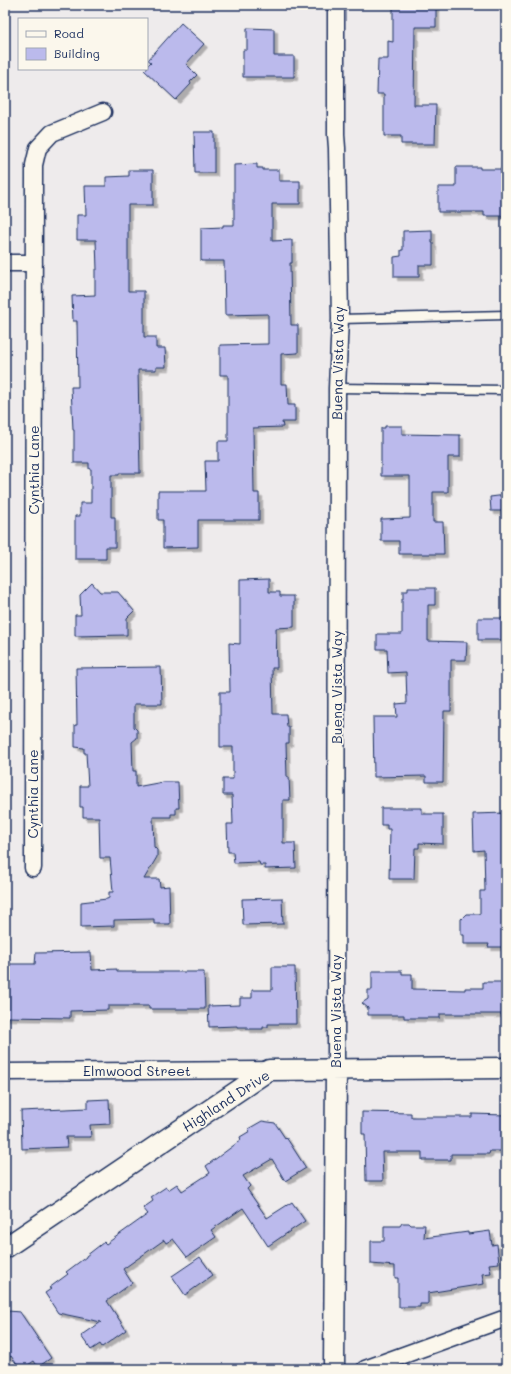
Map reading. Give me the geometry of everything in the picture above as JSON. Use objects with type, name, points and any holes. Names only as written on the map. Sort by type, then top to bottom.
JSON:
[{"type":"street","name":"Buena Vista Way","points":[[334,1369],[337,388],[340,319],[336,135],[336,5]]},
{"type":"street","name":"Cynthia Lane","points":[[33,868],[34,165],[38,148],[52,133],[103,112]]},
{"type":"street","points":[[5,263],[34,263]]},
{"type":"street","name":"Highland Drive","points":[[5,1248],[269,1070],[506,1068]]},
{"type":"street","name":"Elmwood Street","points":[[5,1072],[269,1070]]},
{"type":"street","points":[[365,1369],[506,1318]]},
{"type":"lane","points":[[340,319],[506,315]]},
{"type":"lane","points":[[337,388],[506,390]]},
{"type":"building","points":[[393,5],[436,5],[436,27],[415,27],[414,105],[436,105],[435,144],[401,144],[401,136],[384,136],[384,94],[377,94],[378,59],[388,59],[388,41],[393,42]]},
{"type":"building","points":[[181,23],[204,44],[186,64],[197,75],[176,100],[144,70],[148,70],[148,65],[151,62],[148,60]]},
{"type":"building","points":[[247,28],[274,29],[274,56],[294,56],[294,77],[243,77],[243,50],[247,50]]},
{"type":"building","points":[[194,132],[214,132],[214,173],[195,173]]},
{"type":"building","points":[[257,164],[257,168],[263,168],[263,170],[279,170],[279,181],[300,181],[300,204],[272,204],[272,241],[292,240],[292,263],[290,263],[291,325],[298,325],[298,353],[281,354],[281,384],[287,384],[288,405],[295,405],[295,422],[282,422],[283,427],[253,428],[254,493],[259,493],[259,520],[198,520],[198,547],[163,548],[163,520],[158,520],[158,491],[206,491],[205,461],[218,461],[218,441],[228,441],[228,375],[220,375],[220,345],[268,344],[268,314],[225,315],[224,261],[201,261],[201,228],[234,225],[234,165]]},
{"type":"building","points":[[456,167],[501,169],[501,187],[506,187],[506,216],[484,216],[484,212],[438,212],[438,187],[456,187]]},
{"type":"building","points":[[129,170],[153,170],[153,205],[128,205],[128,291],[144,291],[144,337],[156,337],[156,348],[165,348],[166,367],[156,367],[156,370],[138,370],[140,473],[119,473],[119,475],[111,475],[111,517],[115,517],[115,547],[106,547],[106,559],[75,559],[75,516],[80,516],[80,503],[91,503],[91,469],[89,469],[89,463],[74,463],[74,430],[71,387],[78,387],[77,321],[73,321],[72,296],[95,295],[95,270],[97,270],[96,240],[77,240],[77,215],[86,215],[85,186],[106,186],[106,177],[129,176]]},
{"type":"building","points":[[432,230],[433,265],[419,265],[419,277],[394,277],[394,257],[401,256],[401,250],[403,250],[403,231]]},
{"type":"building","points":[[385,426],[402,426],[402,434],[460,435],[460,457],[448,457],[448,492],[433,492],[433,522],[443,522],[444,554],[399,554],[399,541],[381,541],[381,519],[410,518],[410,476],[381,476],[381,428],[385,428]]},
{"type":"building","points":[[506,495],[506,511],[491,511],[490,497]]},
{"type":"building","points":[[269,579],[269,592],[280,592],[280,596],[294,596],[294,627],[276,628],[277,668],[272,668],[273,714],[286,714],[287,727],[289,727],[289,743],[286,743],[287,777],[289,777],[290,800],[283,800],[283,843],[295,843],[296,868],[265,869],[265,865],[260,865],[259,862],[234,863],[233,852],[228,852],[227,824],[233,824],[232,795],[223,795],[223,779],[233,779],[233,747],[220,747],[220,692],[230,692],[229,643],[240,644],[240,580]]},
{"type":"building","points":[[92,583],[100,592],[118,592],[134,611],[127,618],[127,635],[75,636],[75,615],[81,615],[80,595]]},
{"type":"building","points":[[408,588],[435,588],[435,605],[428,605],[428,641],[467,642],[466,660],[451,660],[451,711],[444,711],[443,782],[426,782],[426,776],[374,777],[373,717],[397,717],[396,704],[407,703],[406,672],[388,673],[387,649],[377,649],[377,634],[402,634],[403,591],[408,591]]},
{"type":"building","points":[[478,618],[506,618],[506,640],[478,640]]},
{"type":"building","points":[[161,667],[162,704],[134,704],[134,727],[137,730],[137,738],[132,742],[133,771],[136,771],[136,787],[163,782],[178,782],[179,808],[176,808],[176,814],[171,814],[171,817],[153,817],[154,847],[157,850],[157,857],[144,879],[159,879],[160,887],[169,886],[170,924],[154,924],[154,919],[114,920],[114,926],[81,927],[81,902],[107,899],[109,898],[109,892],[113,892],[110,858],[100,858],[99,817],[83,817],[83,807],[80,807],[80,786],[88,786],[86,753],[84,753],[84,748],[75,747],[75,725],[77,725],[76,668]]},
{"type":"building","points":[[381,808],[422,808],[422,814],[443,814],[443,844],[419,843],[419,848],[415,848],[414,879],[389,879],[390,829],[387,829],[387,825],[381,825]]},
{"type":"building","points":[[506,813],[506,947],[488,947],[489,944],[464,944],[464,935],[461,935],[461,919],[466,914],[480,914],[480,891],[485,891],[484,850],[474,851],[473,814]]},
{"type":"building","points":[[282,898],[283,924],[243,925],[242,899]]},
{"type":"building","points":[[91,952],[92,970],[117,969],[117,972],[204,972],[205,1009],[149,1009],[149,1006],[108,1006],[108,1010],[70,1011],[70,1018],[5,1017],[5,964],[35,964],[36,953]]},
{"type":"building","points":[[272,967],[295,967],[296,1024],[268,1024],[268,1027],[263,1027],[263,1029],[247,1029],[247,1027],[237,1026],[209,1027],[208,1006],[240,1005],[240,998],[252,998],[252,990],[272,990]]},
{"type":"building","points":[[372,971],[402,971],[402,974],[412,974],[412,989],[465,990],[465,988],[483,988],[483,982],[506,982],[506,1014],[440,1014],[440,1018],[404,1018],[404,1015],[368,1015],[368,1008],[362,1003],[368,999],[368,990],[372,990]]},
{"type":"building","points":[[109,1099],[110,1124],[90,1125],[91,1137],[66,1137],[67,1147],[22,1149],[21,1111],[88,1108],[88,1100]]},
{"type":"building","points":[[362,1112],[411,1113],[411,1117],[472,1117],[472,1114],[506,1115],[506,1151],[490,1151],[489,1154],[451,1154],[451,1160],[422,1160],[422,1152],[382,1152],[383,1181],[366,1181],[365,1134],[362,1134]]},
{"type":"building","points":[[262,1121],[275,1123],[306,1168],[285,1181],[272,1159],[243,1176],[250,1186],[247,1189],[267,1218],[292,1202],[305,1221],[268,1246],[243,1208],[211,1230],[216,1237],[187,1257],[173,1239],[166,1243],[164,1240],[123,1269],[132,1283],[107,1301],[126,1330],[102,1347],[100,1344],[91,1350],[81,1336],[101,1322],[58,1313],[45,1293],[51,1289],[49,1288],[68,1274],[66,1272],[104,1242],[106,1244],[148,1214],[143,1208],[153,1201],[151,1197],[166,1187],[168,1190],[177,1184],[182,1191],[210,1173],[206,1166],[241,1140],[240,1137],[250,1131],[248,1129]]},
{"type":"building","points":[[402,1223],[409,1223],[411,1225],[425,1225],[424,1238],[468,1232],[468,1234],[490,1231],[492,1245],[497,1244],[499,1263],[489,1264],[491,1273],[482,1274],[484,1284],[428,1293],[428,1304],[420,1304],[420,1307],[399,1307],[398,1278],[395,1278],[395,1266],[371,1264],[371,1241],[384,1241],[384,1226],[400,1226]]},
{"type":"building","points":[[200,1257],[213,1275],[185,1295],[172,1276]]},
{"type":"building","points":[[8,1311],[20,1312],[51,1358],[38,1367],[34,1361],[22,1369],[20,1369],[11,1356],[5,1360],[5,1319],[8,1317]]}]
